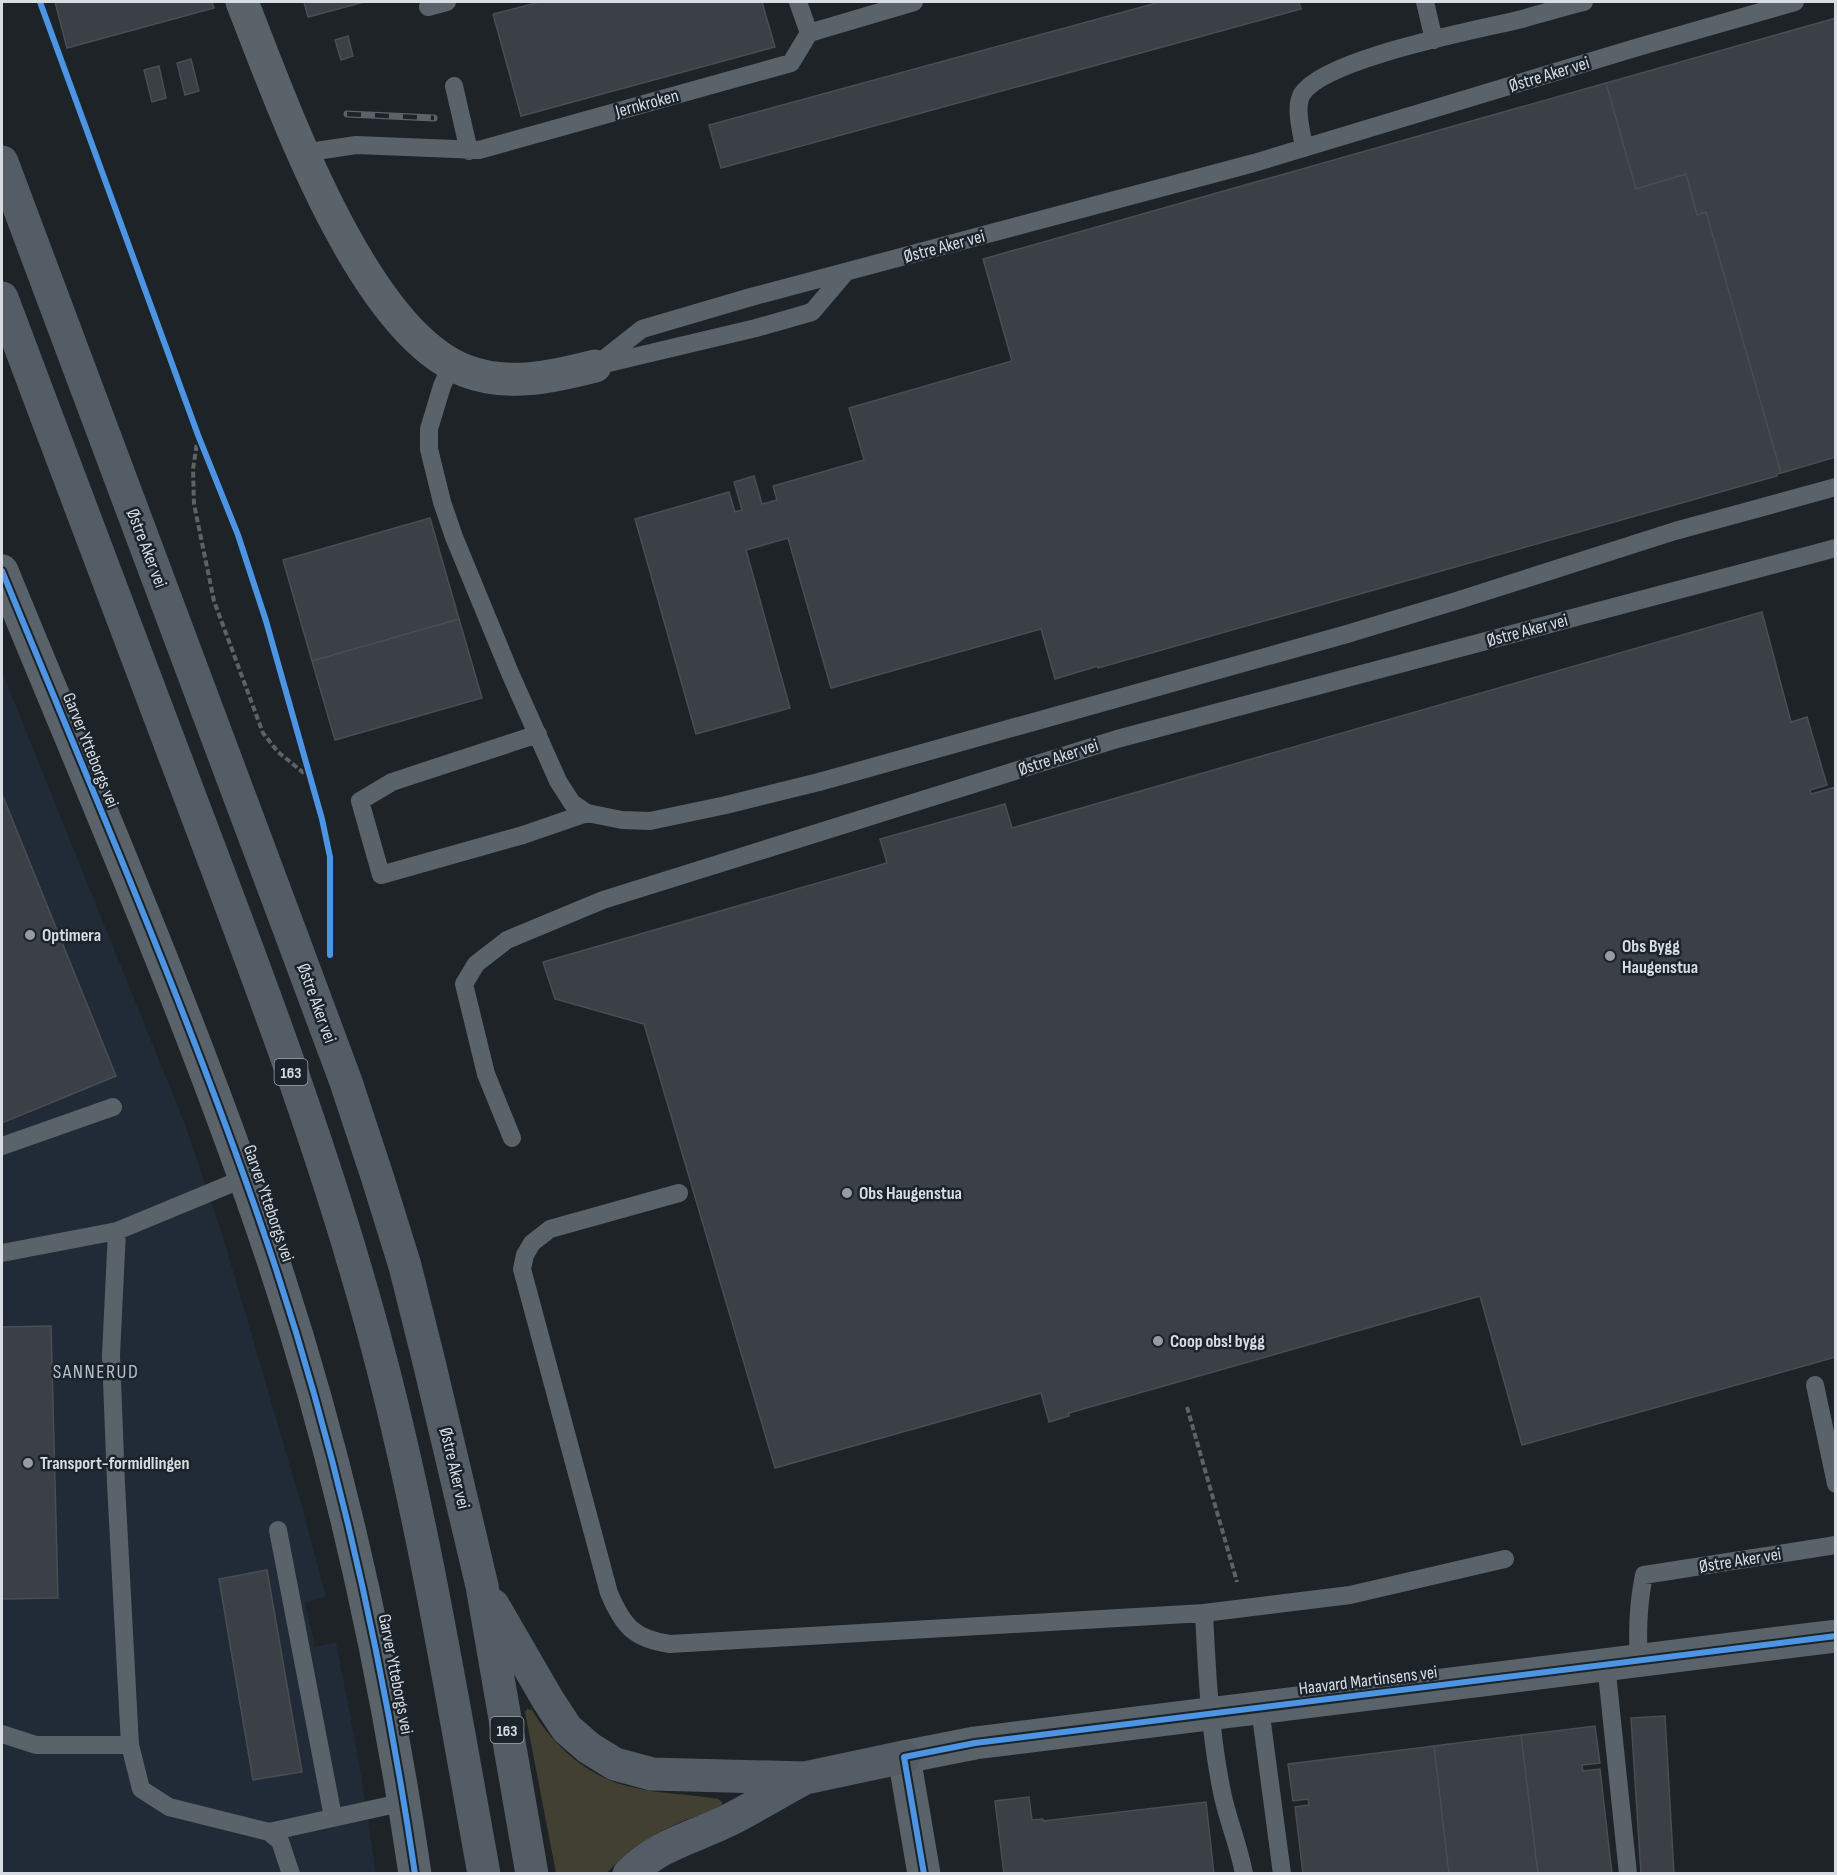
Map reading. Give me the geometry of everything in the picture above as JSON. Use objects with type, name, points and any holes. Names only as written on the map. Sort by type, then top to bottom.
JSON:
[{"type":"highway","name":"Østre Aker vei","points":[[2,162],[357,1114],[408,1276],[482,1587],[532,1874]]},
{"type":"highway","name":"163","points":[[2,298],[245,942],[336,1204],[387,1381],[414,1500],[484,1874]]},
{"type":"highway","points":[[482,1587],[567,1729],[589,1748],[615,1764],[652,1774],[805,1778],[904,1756]]},
{"type":"highway","points":[[628,1874],[654,1853],[725,1821],[805,1778]]},
{"type":"street","points":[[242,2],[294,134],[338,224],[368,277],[398,317],[428,349],[465,371],[499,380],[551,377],[595,366]]},
{"type":"street","name":"Garver Ytteborgs vei","points":[[2,571],[175,995],[245,1178],[301,1348],[344,1500],[381,1670],[405,1802],[415,1874]]},
{"type":"street","name":"Haavard Martinsens vei","points":[[904,1756],[975,1743],[1836,1636]]},
{"type":"street","points":[[904,1756],[924,1874]]},
{"type":"lane","points":[[428,7],[447,2]]},
{"type":"lane","points":[[798,2],[809,33],[914,2]]},
{"type":"lane","points":[[1425,2],[1434,40]]},
{"type":"lane","points":[[1304,148],[1299,101],[1304,92],[1319,78],[1349,64],[1584,2]]},
{"type":"lane","name":"Østre Aker vei","points":[[595,366],[642,329],[1243,166],[1795,2]]},
{"type":"lane","name":"Jernkroken","points":[[303,153],[356,145],[468,151],[492,147],[791,63],[809,33]]},
{"type":"lane","points":[[454,86],[468,151]]},
{"type":"lane","points":[[595,366],[744,331],[812,312],[846,272]]},
{"type":"lane","points":[[452,364],[442,386],[429,429],[429,449],[442,502],[454,537],[510,673],[558,781],[572,803],[588,813],[622,820],[650,821],[819,782],[1347,634],[1455,602],[1675,531],[1836,487]]},
{"type":"lane","name":"Østre Aker vei","points":[[512,1138],[486,1074],[464,984],[476,964],[507,940],[603,900],[1117,739],[1836,548]]},
{"type":"lane","points":[[538,734],[392,782],[360,801],[381,875],[523,835],[588,813]]},
{"type":"lane","points":[[2,1146],[113,1107]]},
{"type":"lane","points":[[2,1253],[117,1231],[245,1178]]},
{"type":"lane","points":[[679,1193],[550,1229],[532,1243],[525,1255],[522,1269],[609,1593],[624,1622],[636,1633],[652,1641],[670,1644],[1204,1613],[1350,1595],[1505,1559]]},
{"type":"lane","points":[[117,1231],[111,1355],[116,1484],[130,1745],[141,1789],[169,1807],[269,1832],[280,1841],[291,1874]]},
{"type":"lane","points":[[1815,1385],[1836,1484]]},
{"type":"lane","points":[[278,1530],[333,1817]]},
{"type":"lane","name":"Østre Aker vei","points":[[1639,1660],[1638,1604],[1644,1575],[1836,1545]]},
{"type":"lane","points":[[1204,1613],[1210,1715],[1223,1799],[1236,1837],[1244,1874]]},
{"type":"lane","points":[[1606,1664],[1628,1874]]},
{"type":"lane","points":[[1260,1708],[1282,1874]]},
{"type":"lane","points":[[2,1734],[36,1744],[130,1745]]},
{"type":"lane","points":[[269,1832],[405,1802]]},
{"type":"path","points":[[40,2],[198,435],[238,535],[263,610],[322,819],[330,857],[330,943]]},
{"type":"path","points":[[198,435],[193,469],[194,504],[214,601],[264,733],[278,752],[310,778]]},
{"type":"path","points":[[1187,1407],[1245,1608]]},
{"type":"shaded area","points":[[2,672],[184,1122],[223,1237],[326,1597],[305,1603],[315,1647],[336,1642],[359,1762],[376,1873],[2,1873]]},
{"type":"shaded area","points":[[527,1709],[532,1710],[562,1748],[600,1776],[631,1787],[718,1799],[722,1802],[722,1806],[675,1824],[654,1835],[624,1856],[607,1873],[556,1873],[525,1712]]},
{"type":"building","points":[[55,2],[212,2],[214,8],[67,48]]},
{"type":"building","points":[[304,2],[364,2],[308,17]]},
{"type":"building","points":[[540,2],[762,2],[775,47],[521,116],[493,14]]},
{"type":"building","points":[[1160,2],[1299,2],[1301,9],[721,168],[709,125]]},
{"type":"building","points":[[1836,18],[1836,457],[1781,473],[1706,212],[1697,215],[1686,174],[1636,189],[1606,83]]},
{"type":"building","points":[[348,36],[353,56],[341,60],[335,40]]},
{"type":"building","points":[[191,59],[199,91],[185,95],[177,63]]},
{"type":"building","points":[[159,66],[166,98],[152,102],[144,70]]},
{"type":"building","points":[[1606,83],[1636,189],[1686,174],[1697,215],[1706,212],[1781,473],[1777,476],[1055,679],[1041,629],[831,688],[788,538],[746,550],[790,708],[696,734],[635,519],[729,492],[735,512],[742,510],[734,482],[754,476],[762,504],[777,500],[773,486],[864,460],[849,408],[1012,361],[983,259]]},
{"type":"building","points":[[430,518],[459,619],[312,661],[283,560]]},
{"type":"building","points":[[1762,612],[1791,722],[1807,717],[1827,785],[1810,790],[1811,794],[1836,787],[1836,1357],[1522,1445],[1480,1296],[1069,1413],[1069,1416],[1049,1422],[1041,1393],[775,1468],[644,1024],[555,999],[543,962],[887,863],[880,839],[1005,804],[1012,828]]},
{"type":"building","points":[[459,619],[482,698],[335,740],[312,661]]},
{"type":"building","name":"Optimera","points":[[2,794],[116,1076],[2,1123]]},
{"type":"building","name":"Transport-formidlingen","points":[[51,1326],[58,1598],[2,1599],[2,1327]]},
{"type":"building","points":[[267,1570],[302,1772],[253,1780],[219,1579]]},
{"type":"building","points":[[1665,1716],[1674,1874],[1641,1874],[1631,1718]]},
{"type":"building","points":[[1595,1726],[1600,1763],[1582,1765],[1583,1771],[1600,1769],[1612,1874],[1538,1874],[1521,1735]]},
{"type":"building","points":[[1521,1735],[1538,1874],[1449,1874],[1434,1746]]},
{"type":"building","points":[[1434,1746],[1449,1874],[1303,1874],[1295,1807],[1309,1805],[1308,1799],[1293,1801],[1288,1764]]},
{"type":"building","points":[[1029,1797],[1032,1820],[1043,1819],[1043,1821],[1206,1802],[1214,1874],[1004,1874],[995,1801]]},
{"type":"railway","points":[[347,114],[434,118]]},
{"type":"cycle path","points":[[40,2],[198,435],[238,535],[266,621],[322,819],[330,857],[330,955]]},
{"type":"cycle path","points":[[2,571],[177,997],[272,1257],[318,1409],[357,1562],[389,1717],[415,1874]]},
{"type":"cycle path","points":[[924,1874],[904,1757],[975,1743],[1836,1636]]},
{"type":"place","name":"Optimera","points":[[30,935]]},
{"type":"place","name":"Obs Bygg Haugenstua","points":[[1610,956]]},
{"type":"place","name":"Obs Haugenstua","points":[[847,1193]]},
{"type":"place","name":"Coop obs! bygg","points":[[1158,1341]]},
{"type":"place","name":"Transport-formidlingen","points":[[28,1463]]},
{"type":"district","name":"SANNERUD","points":[[96,1371]]}]
